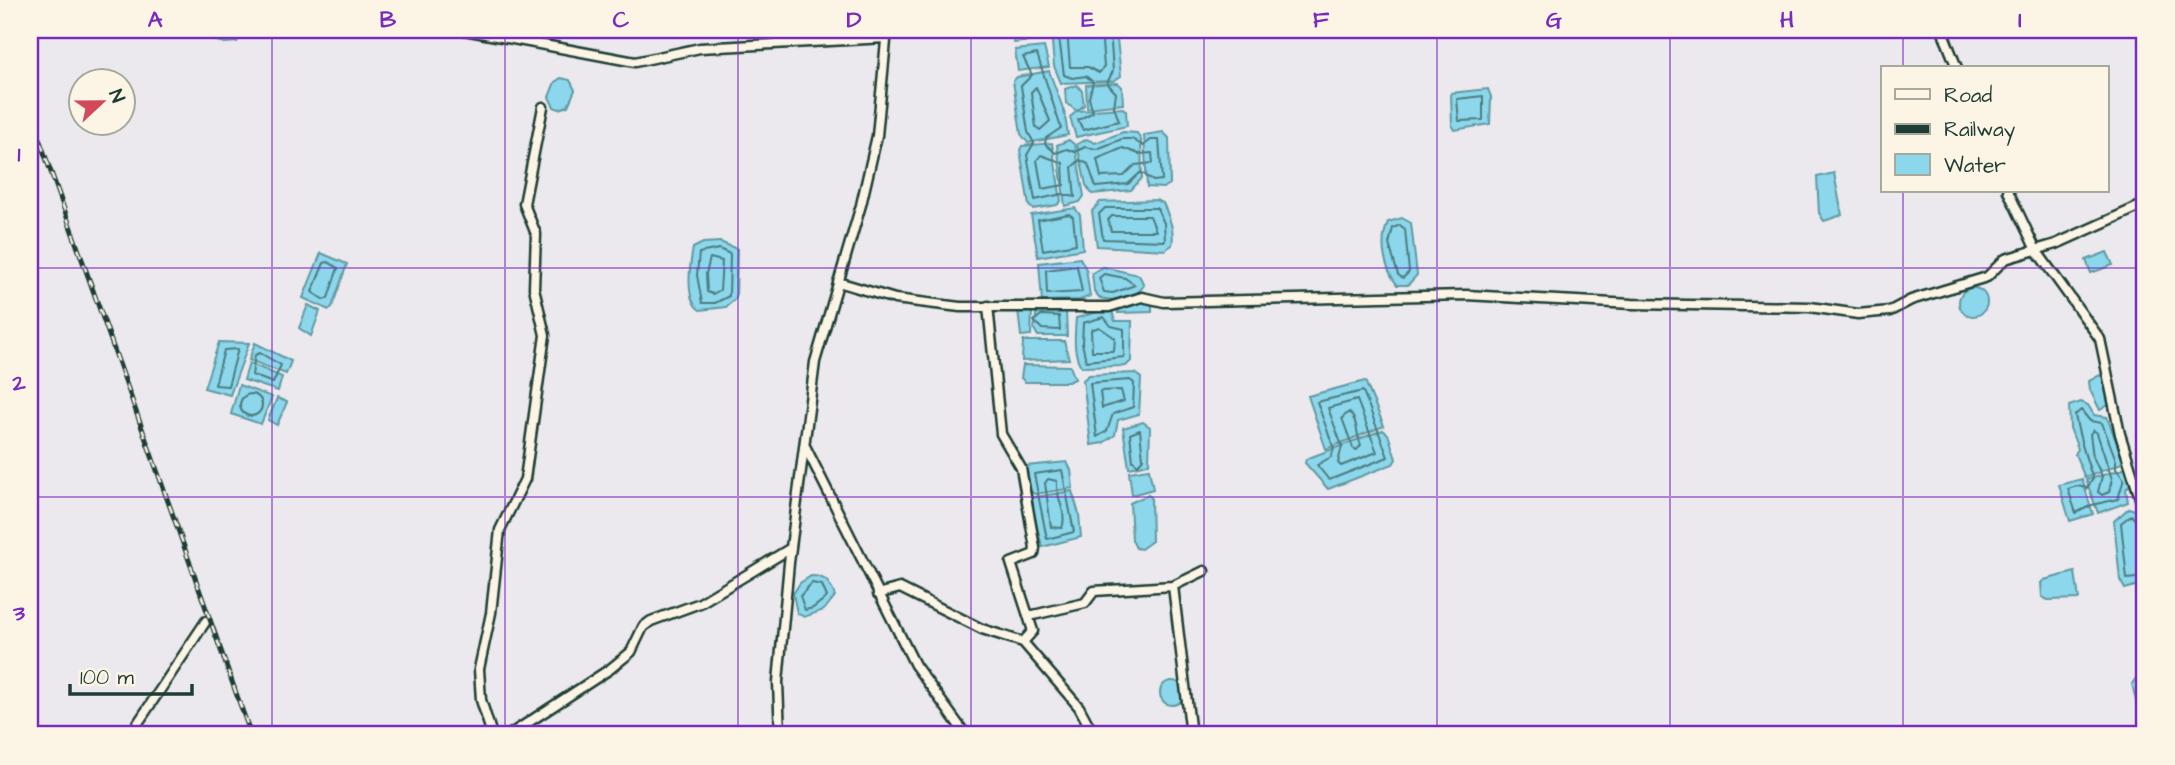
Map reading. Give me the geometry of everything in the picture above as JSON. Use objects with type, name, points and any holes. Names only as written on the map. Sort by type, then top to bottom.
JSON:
[{"type":"street","points":[[464,30],[635,62],[700,48],[886,34],[877,136],[815,362],[791,548],[778,682],[780,735]]},
{"type":"street","points":[[1942,30],[1956,66]]},
{"type":"street","points":[[492,735],[481,700],[480,669],[491,613],[500,530],[525,479],[545,334],[534,288],[536,234],[524,204],[543,107]]},
{"type":"street","points":[[2008,192],[2036,250],[2100,339],[2120,434],[2145,514]]},
{"type":"street","points":[[838,282],[895,299],[960,307],[1109,307],[1142,296],[1164,302],[1466,295],[1632,304],[1810,307],[1858,314],[1890,311],[1911,300],[1987,277],[2006,259],[2056,244],[2145,204]]},
{"type":"street","points":[[988,306],[1000,434],[1021,468],[1035,548],[1034,554],[1011,563],[1033,631],[1023,642]]},
{"type":"street","points":[[805,446],[915,665],[966,735]]},
{"type":"street","points":[[509,735],[610,669],[631,652],[643,627],[651,621],[700,603],[791,548]]},
{"type":"street","points":[[1029,616],[1085,603],[1094,591],[1173,586],[1204,571]]},
{"type":"street","points":[[1173,586],[1191,735]]},
{"type":"street","points":[[878,594],[900,588],[982,629],[1023,642],[1079,707],[1094,735]]},
{"type":"street","points":[[130,735],[206,621]]},
{"type":"water","points":[[192,30],[243,30],[237,42],[225,43],[195,36]]},
{"type":"water","points":[[1010,30],[1047,30],[1047,35],[1042,40],[1014,43]]},
{"type":"water","points":[[1051,30],[1116,30],[1121,76],[1113,81],[1061,83],[1054,66]]},
{"type":"water","points":[[1044,47],[1049,67],[1018,71],[1015,50]]},
{"type":"water","points":[[1049,71],[1064,111],[1068,135],[1028,143],[1021,134],[1013,81],[1017,77]]},
{"type":"water","points":[[561,78],[570,80],[575,90],[568,106],[559,109],[554,107],[549,97],[555,82]]},
{"type":"water","points":[[1118,83],[1122,87],[1123,104],[1087,108],[1086,85]]},
{"type":"water","points":[[1077,85],[1082,91],[1084,105],[1077,111],[1066,103],[1065,89]]},
{"type":"water","points":[[1488,89],[1491,97],[1490,124],[1455,130],[1452,125],[1451,93]]},
{"type":"water","points":[[1123,108],[1126,111],[1127,126],[1076,137],[1070,117],[1077,111]]},
{"type":"water","points":[[1123,132],[1137,133],[1141,140],[1142,178],[1131,190],[1092,194],[1086,185],[1077,144],[1087,139],[1095,143]]},
{"type":"water","points":[[1163,132],[1169,138],[1170,184],[1163,188],[1147,187],[1144,135]]},
{"type":"water","points":[[1069,140],[1075,145],[1084,196],[1080,202],[1065,206],[1057,145]]},
{"type":"water","points":[[1052,143],[1061,201],[1057,205],[1033,209],[1029,206],[1020,150],[1022,146]]},
{"type":"water","points":[[1834,173],[1842,215],[1824,221],[1819,213],[1817,177]]},
{"type":"water","points":[[1156,200],[1163,203],[1169,218],[1173,234],[1172,245],[1165,250],[1097,246],[1092,211],[1100,202]]},
{"type":"water","points":[[1075,208],[1080,215],[1083,249],[1038,257],[1031,215]]},
{"type":"water","points":[[1402,218],[1411,223],[1417,275],[1408,285],[1397,285],[1386,263],[1383,246],[1388,222]]},
{"type":"water","points":[[720,242],[737,249],[736,298],[726,307],[700,310],[695,305],[690,290],[693,248],[703,243]]},
{"type":"water","points":[[2107,252],[2113,265],[2091,273],[2086,260]]},
{"type":"water","points":[[321,253],[347,264],[329,310],[303,298]]},
{"type":"water","points":[[1080,258],[1086,269],[1090,296],[1080,300],[1042,301],[1039,263]]},
{"type":"water","points":[[1103,267],[1139,275],[1144,285],[1125,298],[1100,298],[1094,291],[1092,273]]},
{"type":"water","points":[[1973,288],[1983,292],[1987,302],[1983,312],[1973,316],[1963,312],[1959,302],[1963,292]]},
{"type":"water","points":[[1139,301],[1152,304],[1152,312],[1118,313],[1119,308]]},
{"type":"water","points":[[308,305],[320,311],[311,336],[299,328]]},
{"type":"water","points":[[1032,309],[1031,335],[1021,336],[1018,310]]},
{"type":"water","points":[[1037,309],[1066,311],[1067,336],[1038,336],[1034,329]]},
{"type":"water","points":[[1105,310],[1112,311],[1115,321],[1132,321],[1131,361],[1126,366],[1082,367],[1075,350],[1076,318]]},
{"type":"water","points":[[1023,341],[1064,341],[1069,359],[1022,361]]},
{"type":"water","points":[[219,342],[249,343],[230,395],[204,388]]},
{"type":"water","points":[[255,343],[291,361],[286,374],[249,360]]},
{"type":"water","points":[[249,363],[282,377],[278,391],[244,380]]},
{"type":"water","points":[[1023,365],[1070,366],[1075,379],[1068,382],[1025,382],[1021,378]]},
{"type":"water","points":[[1135,373],[1141,378],[1139,414],[1118,420],[1115,435],[1103,443],[1091,445],[1083,380],[1089,375]]},
{"type":"water","points":[[2100,375],[2106,380],[2110,404],[2100,410],[2090,390],[2089,381]]},
{"type":"water","points":[[1365,381],[1384,426],[1326,449],[1308,396]]},
{"type":"water","points":[[239,385],[272,397],[261,424],[231,414]]},
{"type":"water","points":[[277,398],[287,402],[277,425],[268,420]]},
{"type":"water","points":[[2081,402],[2088,405],[2094,415],[2107,417],[2124,462],[2085,478],[2075,454],[2078,449],[2070,428],[2069,406]]},
{"type":"water","points":[[1143,422],[1150,427],[1149,464],[1129,468],[1123,428]]},
{"type":"water","points":[[1383,430],[1388,434],[1396,459],[1393,464],[1328,489],[1305,463],[1306,459]]},
{"type":"water","points":[[1067,462],[1073,488],[1035,494],[1031,492],[1026,466]]},
{"type":"water","points":[[2127,468],[2132,482],[2126,489],[2128,502],[2098,513],[2086,480]]},
{"type":"water","points":[[1149,469],[1153,489],[1132,495],[1129,472]]},
{"type":"water","points":[[2082,479],[2093,514],[2070,521],[2059,485]]},
{"type":"water","points":[[1072,491],[1079,514],[1081,537],[1042,547],[1030,498]]},
{"type":"water","points":[[1148,495],[1151,497],[1152,541],[1141,549],[1136,548],[1132,540],[1130,503]]},
{"type":"water","points":[[2129,508],[2138,511],[2145,529],[2145,583],[2125,589],[2120,580],[2114,521]]},
{"type":"water","points":[[2075,572],[2079,599],[2048,600],[2042,597],[2041,583],[2044,580]]},
{"type":"water","points":[[811,576],[827,581],[835,596],[824,610],[804,617],[797,613],[793,594],[800,583]]},
{"type":"water","points":[[2145,675],[2145,720],[2140,717],[2132,684],[2136,678]]},
{"type":"water","points":[[1172,681],[1180,685],[1184,693],[1180,701],[1172,705],[1164,701],[1160,693],[1164,685]]},
{"type":"railway","points":[[30,113],[251,735]]}]
